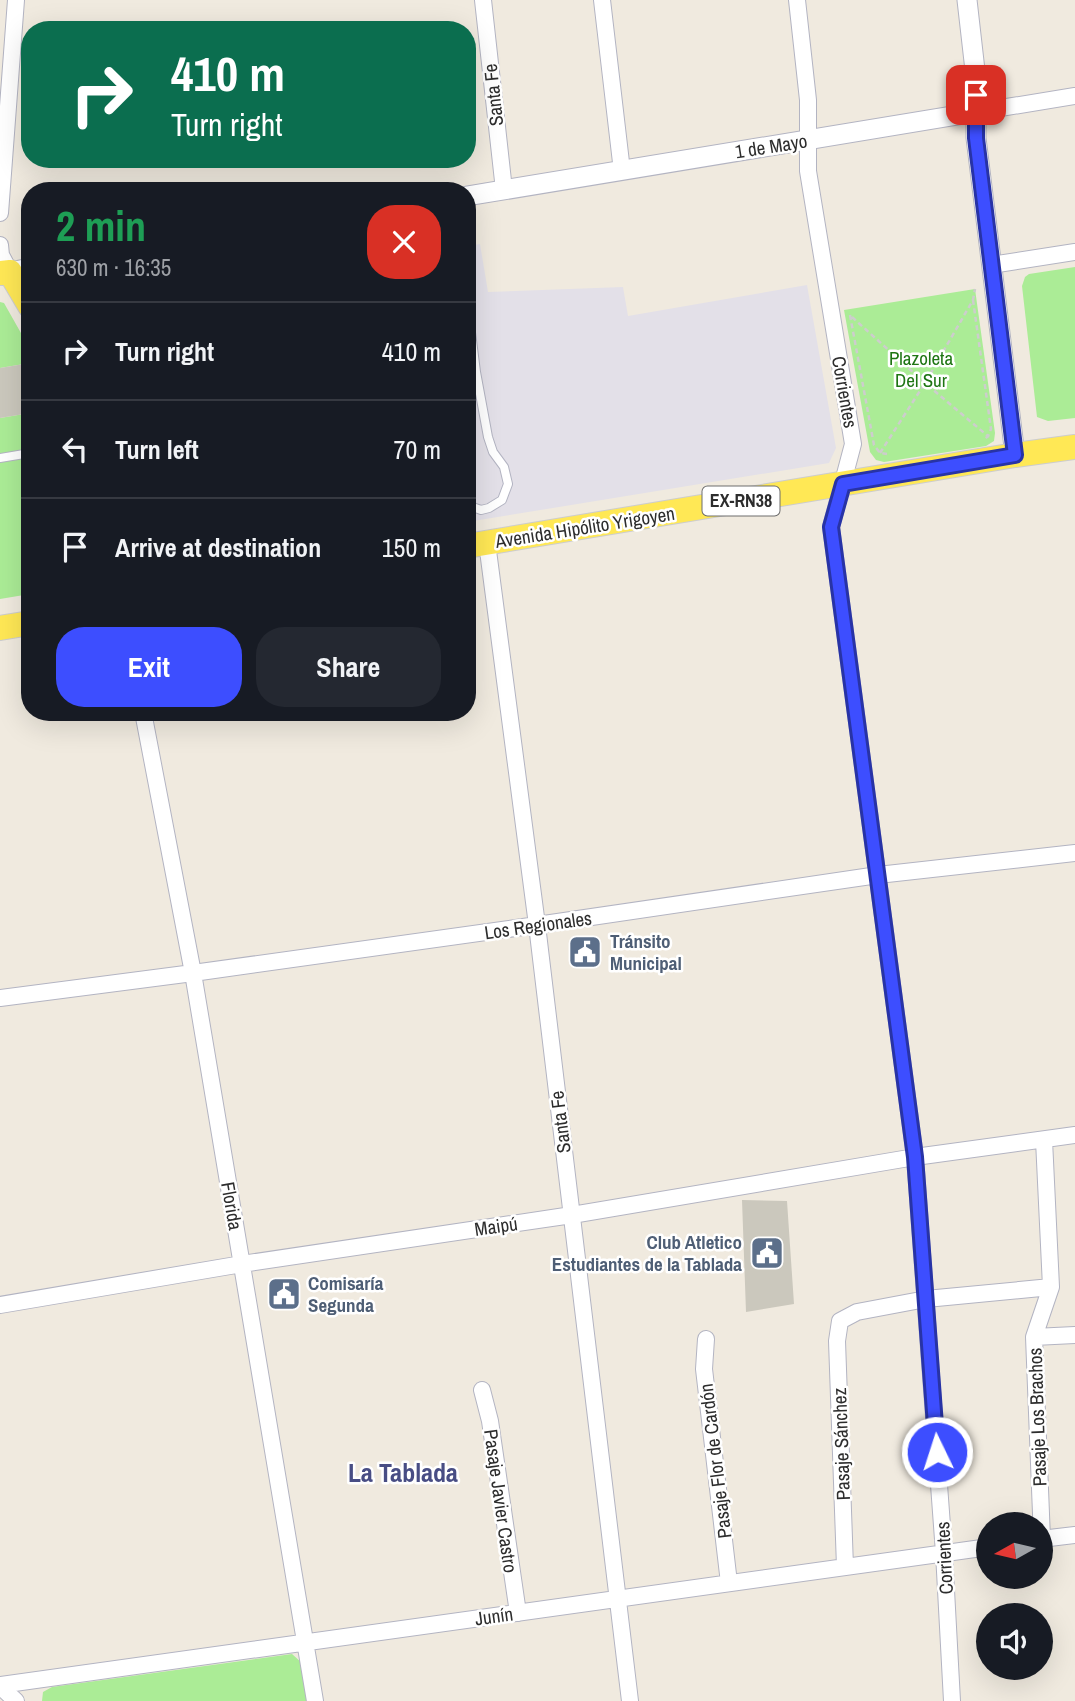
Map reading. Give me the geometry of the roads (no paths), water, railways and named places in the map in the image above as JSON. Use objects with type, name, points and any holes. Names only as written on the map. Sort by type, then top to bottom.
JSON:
[{"type":"main road","points":[[13,271],[21,287]]},
{"type":"main road","name":"Avenida Hipólito Yrigoyen","points":[[477,545],[1075,447]]},
{"type":"main road","points":[[0,628],[21,624]]},
{"type":"street","points":[[0,212],[16,0]]},
{"type":"street","name":"Santa Fe","points":[[483,0],[504,190]]},
{"type":"street","points":[[602,0],[622,171]]},
{"type":"street","name":"Corrientes","points":[[797,0],[808,100],[808,171],[853,444],[831,527],[915,1157],[952,1701]]},
{"type":"street","points":[[967,0],[976,79],[976,138],[1015,455]]},
{"type":"street","name":"1 de Mayo","points":[[476,195],[1075,96]]},
{"type":"street","points":[[0,245],[1,255],[13,271]]},
{"type":"street","points":[[991,265],[1075,253]]},
{"type":"street","name":"Santa Fe","points":[[477,545],[537,925],[630,1701]]},
{"type":"street","name":"Florida","points":[[145,721],[193,973],[315,1701]]},
{"type":"street","name":"Los Regionales","points":[[0,998],[537,925],[878,875],[1075,853]]},
{"type":"street","name":"Maipú","points":[[0,1305],[242,1264],[572,1215],[915,1157],[1075,1135]]},
{"type":"street","name":"Pasaje Los Brachos","points":[[1041,1512],[1034,1337],[1051,1287],[1044,1140]]},
{"type":"street","points":[[926,1299],[1051,1287]]},
{"type":"street","name":"Pasaje Sánchez","points":[[845,1567],[837,1341],[840,1321],[857,1312],[926,1299]]},
{"type":"street","name":"Pasaje Los Brachos","points":[[1034,1337],[1075,1335]]},
{"type":"street","name":"Pasaje Flor de Cardón","points":[[706,1339],[704,1369],[729,1583]]},
{"type":"street","name":"Pasaje Javier Castro","points":[[482,1390],[517,1612]]},
{"type":"street","points":[[1054,1538],[1075,1535]]},
{"type":"street","name":"Junín","points":[[0,1685],[976,1549]]},
{"type":"street","points":[[0,1685],[16,1701]]},
{"type":"lane","points":[[476,372],[488,437],[493,452],[504,467],[508,484],[502,500],[489,508],[476,508]]},
{"type":"lane","points":[[0,458],[21,454]]},
{"type":"place","name":"Tránsito Municipal","points":[[585,952]]},
{"type":"place","name":"Club Atletico Estudiantes de la Tablada","points":[[767,1253]]},
{"type":"place","name":"Comisaría Segunda","points":[[284,1294]]},
{"type":"district","name":"La Tablada","points":[[403,1473]]},
{"type":"park label","name":"Plazoleta Del Sur","points":[[921,369]]}]
